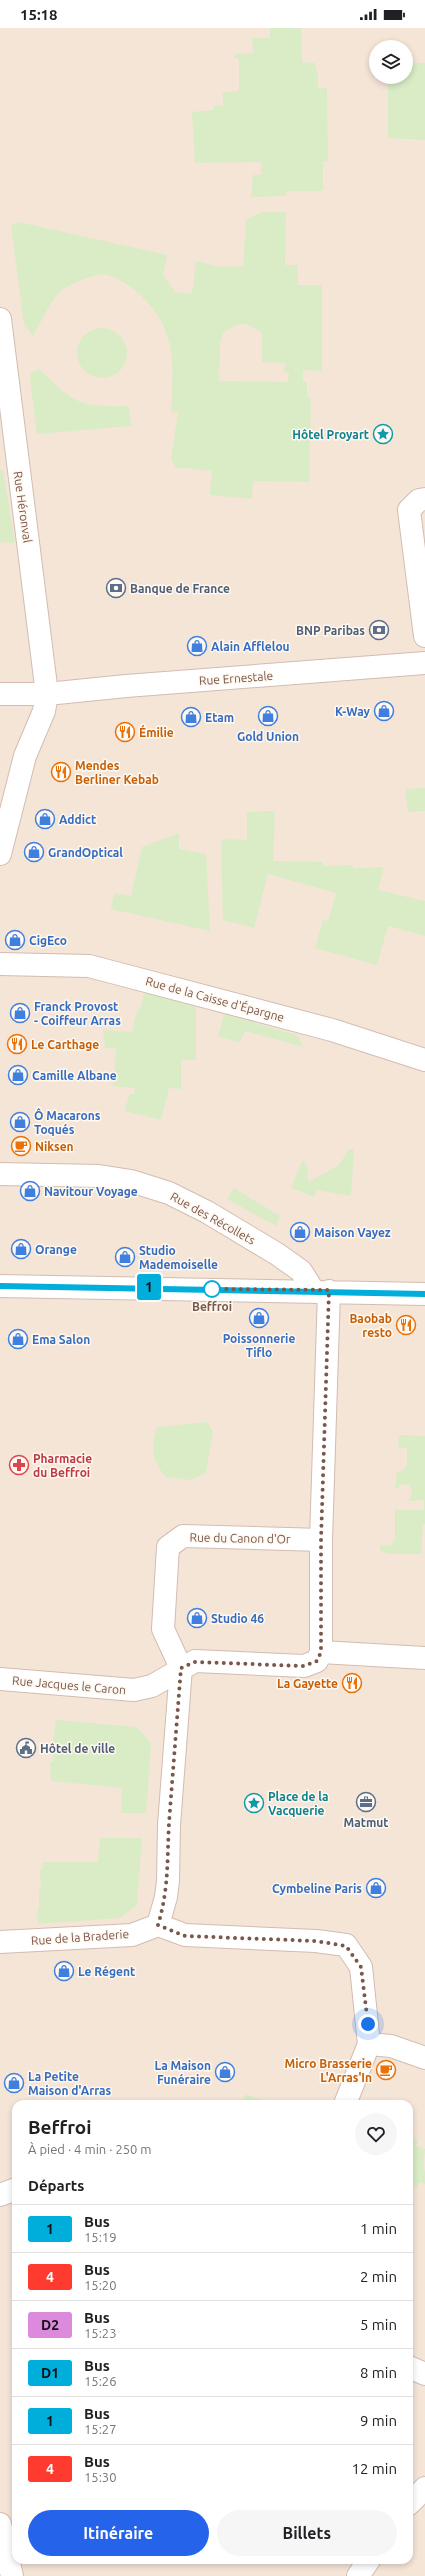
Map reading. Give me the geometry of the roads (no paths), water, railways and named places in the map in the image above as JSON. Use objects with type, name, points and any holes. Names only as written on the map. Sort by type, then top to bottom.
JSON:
[{"type":"street","name":"Rue Héronval","points":[[0,319],[47,694],[44,711],[25,756],[0,854]]},
{"type":"street","points":[[425,499],[419,500],[409,510],[425,636]]},
{"type":"street","name":"Rue Ernestale","points":[[0,694],[47,694],[425,663]]},
{"type":"street","name":"Rue de la Caisse d'Épargne","points":[[0,964],[89,966],[332,1030],[425,1060]]},
{"type":"street","name":"Rue des Récollets","points":[[0,1174],[99,1176],[131,1181],[170,1193],[207,1212],[283,1258],[301,1271],[321,1290]]},
{"type":"street","points":[[0,1286],[321,1290],[425,1294]]},
{"type":"street","points":[[321,1290],[321,1652],[317,1661],[304,1666],[195,1662],[181,1668],[169,1825],[168,1881],[166,1897],[158,1925],[185,1936],[316,1941],[346,1946],[361,1967],[369,2044],[347,2100]]},
{"type":"street","name":"Rue du Canon d'Or","points":[[181,1668],[163,1629],[168,1547],[183,1536],[321,1540]]},
{"type":"street","points":[[321,1652],[425,1658]]},
{"type":"street","name":"Rue Jacques le Caron","points":[[0,1679],[134,1690],[152,1686],[181,1668]]},
{"type":"street","name":"Rue de la Braderie","points":[[0,1942],[132,1935],[158,1925]]},
{"type":"street","points":[[369,2044],[391,2046],[425,2058]]},
{"type":"street","points":[[0,2195],[12,2190]]},
{"type":"street","points":[[413,2369],[425,2374]]},
{"type":"street","points":[[413,2500],[425,2488]]},
{"type":"street","points":[[1,2530],[12,2576]]},
{"type":"street","points":[[358,2576],[366,2564]]},
{"type":"place","name":"Hôtel Proyart","points":[[383,434]]},
{"type":"place","name":"Banque de France","points":[[116,588]]},
{"type":"place","name":"BNP Paribas","points":[[379,630]]},
{"type":"place","name":"Alain Afflelou","points":[[197,646]]},
{"type":"place","name":"K-Way","points":[[384,711]]},
{"type":"place","name":"Gold Union","points":[[268,716]]},
{"type":"place","name":"Etam","points":[[191,717]]},
{"type":"place","name":"Émilie","points":[[125,732]]},
{"type":"place","name":"Mendes Berliner Kebab","points":[[61,772]]},
{"type":"place","name":"Addict","points":[[45,819]]},
{"type":"place","name":"GrandOptical","points":[[34,852]]},
{"type":"place","name":"CigEco","points":[[15,940]]},
{"type":"place","name":"Franck Provost - Coiffeur Arras","points":[[20,1013]]},
{"type":"place","name":"Le Carthage","points":[[17,1044]]},
{"type":"place","name":"Camille Albane","points":[[18,1075]]},
{"type":"place","name":"Ô Macarons Toqués","points":[[20,1122]]},
{"type":"place","name":"Niksen","points":[[21,1146]]},
{"type":"place","name":"Navitour Voyage","points":[[30,1191]]},
{"type":"place","name":"Maison Vayez","points":[[300,1232]]},
{"type":"place","name":"Orange","points":[[21,1249]]},
{"type":"place","name":"Studio Mademoiselle","points":[[125,1257]]},
{"type":"place","name":"Beffroi","points":[[212,1289]]},
{"type":"place","name":"Poissonnerie Tiflo","points":[[259,1318]]},
{"type":"place","name":"Baobab resto","points":[[406,1325]]},
{"type":"place","name":"Ema Salon","points":[[18,1339]]},
{"type":"place","name":"Pharmacie du Beffroi","points":[[19,1465]]},
{"type":"place","name":"Studio 46","points":[[197,1618]]},
{"type":"place","name":"La Gayette","points":[[352,1683]]},
{"type":"place","name":"Hôtel de ville","points":[[26,1748]]},
{"type":"place","name":"Matmut","points":[[366,1802]]},
{"type":"place","name":"Place de la Vacquerie","points":[[254,1803]]},
{"type":"place","name":"Cymbeline Paris","points":[[376,1888]]},
{"type":"place","name":"Le Régent","points":[[64,1971]]},
{"type":"place","name":"Micro Brasserie L'Arras'In","points":[[386,2070]]},
{"type":"place","name":"La Maison Funéraire","points":[[225,2072]]},
{"type":"place","name":"La Petite Maison d'Arras","points":[[14,2083]]}]
